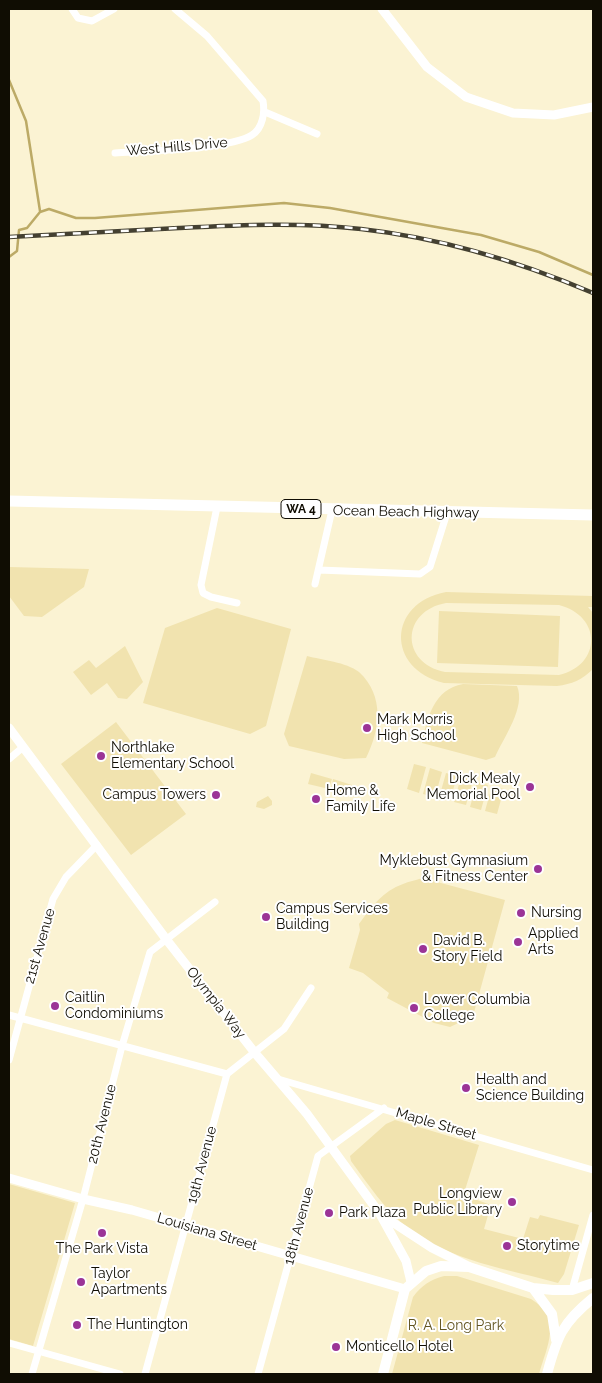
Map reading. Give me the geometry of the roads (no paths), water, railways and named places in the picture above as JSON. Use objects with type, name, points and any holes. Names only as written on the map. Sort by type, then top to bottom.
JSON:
[{"type":"main road","name":"Ocean Beach Highway","points":[[9,501],[217,508],[593,515]]},
{"type":"main road","points":[[383,1374],[408,1286],[426,1271],[441,1266],[469,1267],[533,1288],[572,1290],[593,1283]]},
{"type":"main road","points":[[533,1288],[552,1314],[556,1340]]},
{"type":"main road","points":[[547,1374],[556,1340],[567,1323],[593,1298]]},
{"type":"street","points":[[72,9],[78,18],[92,21],[114,9]]},
{"type":"street","points":[[175,9],[207,36],[263,101],[265,112],[317,134]]},
{"type":"street","points":[[382,9],[427,67],[466,97],[513,114],[554,115],[593,107]]},
{"type":"street","name":"West Hills Drive","points":[[115,153],[234,142],[253,135],[260,125],[265,112]]},
{"type":"street","points":[[217,508],[201,585],[203,593],[211,597],[237,603]]},
{"type":"street","points":[[315,584],[332,510]]},
{"type":"street","points":[[319,570],[420,574],[426,572],[430,567],[447,513]]},
{"type":"street","name":"Olympia Way","points":[[9,728],[22,748],[166,939],[254,1053],[278,1079],[331,1147],[380,1214],[406,1262],[408,1286]]},
{"type":"street","points":[[9,759],[22,748]]},
{"type":"street","name":"21st Avenue","points":[[9,1060],[53,899],[66,877],[97,845]]},
{"type":"street","name":"20th Avenue","points":[[32,1374],[83,1199],[122,1046],[150,952],[214,902]]},
{"type":"street","points":[[9,1015],[227,1074],[284,1029],[311,988]]},
{"type":"street","name":"19th Avenue","points":[[144,1374],[227,1074]]},
{"type":"street","name":"Maple Street","points":[[278,1079],[384,1108],[593,1170]]},
{"type":"street","name":"18th Avenue","points":[[258,1374],[318,1156],[384,1108]]},
{"type":"street","name":"Louisiana Street","points":[[9,1178],[408,1286]]},
{"type":"street","points":[[380,1214],[432,1248],[469,1267]]},
{"type":"street","points":[[572,1290],[593,1215]]},
{"type":"street","points":[[9,1343],[120,1374]]},
{"type":"waterway","points":[[9,80],[26,121],[40,211]]},
{"type":"waterway","points":[[9,257],[17,251],[19,230],[27,228],[40,212],[49,209],[76,218],[95,218],[284,203],[330,208],[481,235],[539,252],[593,275]]},
{"type":"railway","points":[[9,237],[247,225],[315,225],[361,229],[421,238],[479,252],[565,281],[593,293]]},
{"type":"place","name":"Mark Morris High School","points":[[367,728]]},
{"type":"place","name":"Northlake Elementary School","points":[[101,756]]},
{"type":"place","name":"Dick Mealy Memorial Pool","points":[[530,787]]},
{"type":"place","name":"Campus Towers","points":[[216,795]]},
{"type":"place","name":"Home & Family Life","points":[[316,799]]},
{"type":"place","name":"Myklebust Gymnasium & Fitness Center","points":[[538,869]]},
{"type":"place","name":"Nursing","points":[[521,913]]},
{"type":"place","name":"Campus Services Building","points":[[266,917]]},
{"type":"place","name":"Applied Arts","points":[[518,942]]},
{"type":"place","name":"David B. Story Field","points":[[423,949]]},
{"type":"place","name":"Caitlin Condominiums","points":[[55,1006]]},
{"type":"place","name":"Lower Columbia College","points":[[414,1008]]},
{"type":"place","name":"Health and Science Building","points":[[466,1088]]},
{"type":"place","name":"Longview Public Library","points":[[512,1202]]},
{"type":"place","name":"Park Plaza","points":[[329,1213]]},
{"type":"place","name":"The Park Vista","points":[[102,1233]]},
{"type":"place","name":"Storytime","points":[[507,1246]]},
{"type":"place","name":"Taylor Apartments","points":[[81,1282]]},
{"type":"place","name":"The Huntington","points":[[77,1325]]},
{"type":"place","name":"Monticello Hotel","points":[[336,1347]]},
{"type":"park label","name":"R. A. Long Park","points":[[456,1326]]}]
